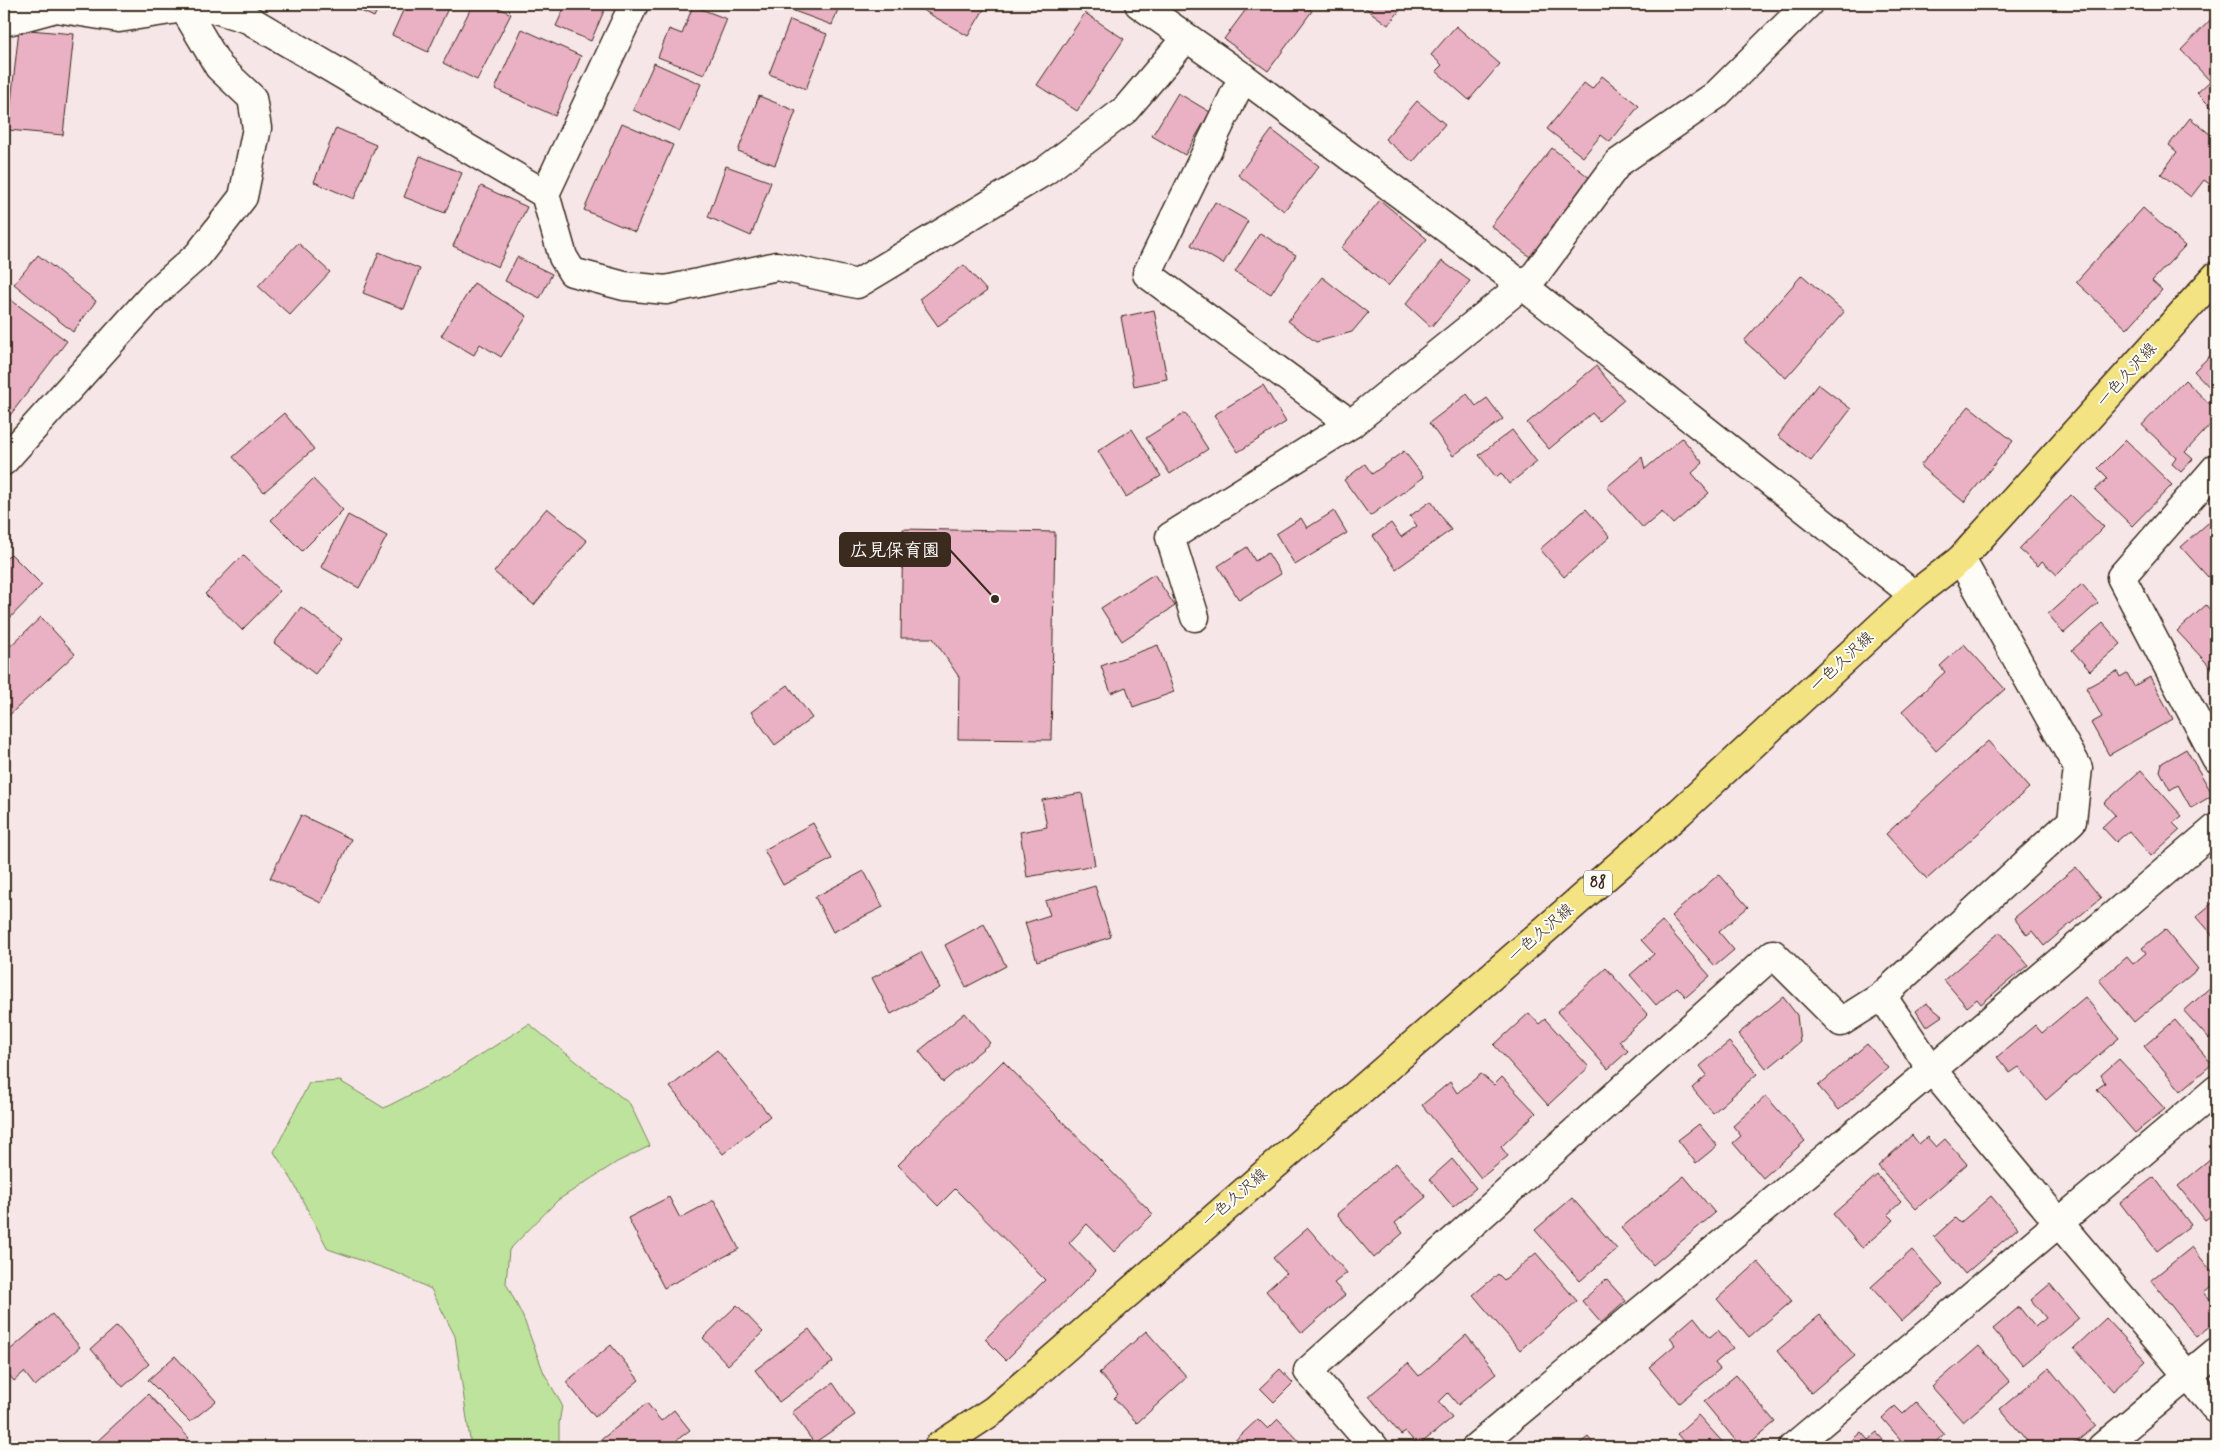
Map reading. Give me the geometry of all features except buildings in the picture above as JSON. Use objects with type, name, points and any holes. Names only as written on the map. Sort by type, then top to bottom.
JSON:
[{"type":"main road","name":"一色久沢線","points":[[938,1447],[994,1410],[1680,812],[1914,596],[1961,559],[2216,276]]},
{"type":"street","points":[[634,4],[546,194],[563,257],[572,272],[624,286],[666,290],[777,266],[857,284],[1045,172],[1126,110],[1186,38]]},
{"type":"street","points":[[1139,4],[1243,77],[1522,285],[1914,596]]},
{"type":"street","points":[[1195,617],[1170,537],[1351,424],[1535,275],[1618,163],[1716,95],[1808,4]]},
{"type":"street","points":[[4,22],[56,8],[120,18],[184,8],[212,8],[248,19],[546,194]]},
{"type":"street","points":[[4,461],[155,293],[198,255],[243,197],[257,128],[252,98],[219,67],[184,8]]},
{"type":"street","points":[[1243,77],[1147,274],[1351,424]]},
{"type":"street","points":[[2216,468],[2121,577],[2216,758]]},
{"type":"street","points":[[1374,1447],[1308,1370],[1773,954],[1841,1022],[1882,996],[2072,822],[2078,768],[1961,559]]},
{"type":"street","points":[[1476,1447],[1932,1070],[2216,828]]},
{"type":"street","points":[[1882,996],[1932,1070],[2216,1409]]},
{"type":"street","points":[[1793,1447],[2216,1090]]},
{"type":"street","points":[[2102,1447],[2216,1352]]},
{"type":"green space","points":[[529,1024],[630,1104],[650,1146],[617,1162],[558,1200],[509,1250],[506,1283],[523,1317],[544,1373],[562,1405],[559,1424],[559,1447],[471,1447],[455,1336],[431,1289],[395,1272],[328,1249],[292,1180],[274,1152],[309,1083],[340,1081],[384,1108],[449,1075]]},
{"type":"place","name":"広見保育園","points":[[995,599]]}]
